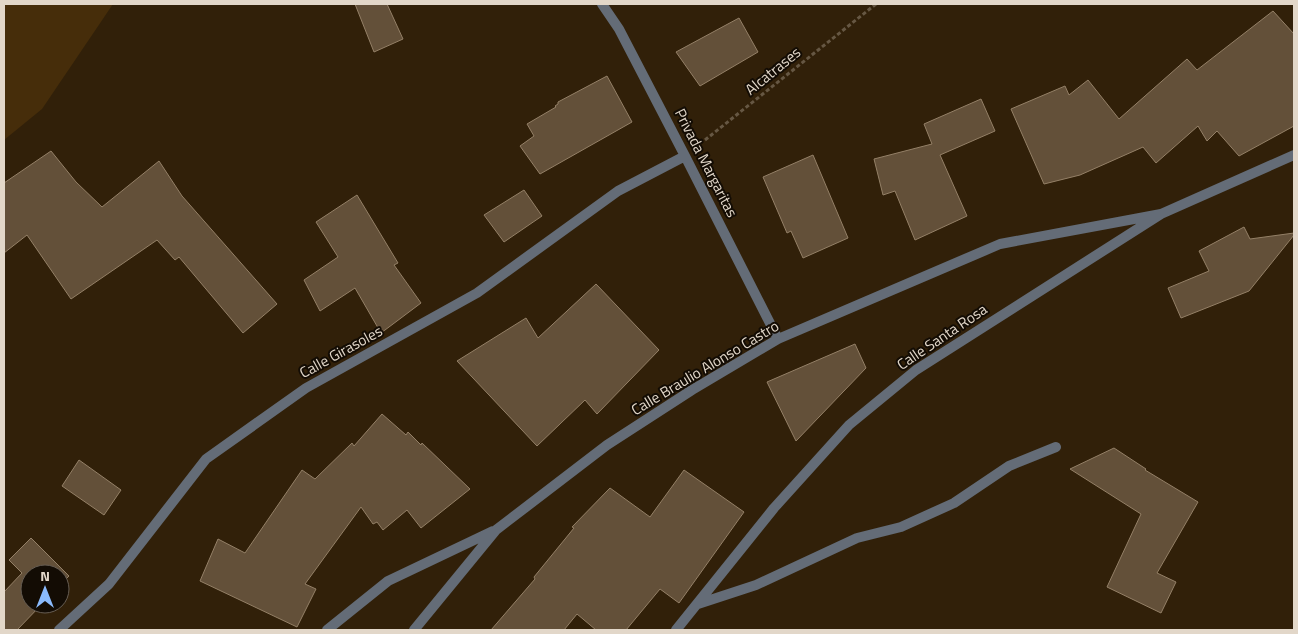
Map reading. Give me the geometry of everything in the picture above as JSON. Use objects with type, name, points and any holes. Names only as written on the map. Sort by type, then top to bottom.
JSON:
[{"type":"street","name":"Privada Margaritas","points":[[602,4],[619,29],[778,339]]},
{"type":"street","name":"Calle Santa Rosa","points":[[676,630],[774,508],[849,425],[916,370],[1161,214],[1294,155]]},
{"type":"street","name":"Calle Girasoles","points":[[59,630],[109,584],[206,459],[306,388],[477,293],[618,191],[685,156]]},
{"type":"street","name":"Calle Braulio Alonso Castro","points":[[414,630],[496,530],[607,445],[692,390],[778,339],[1000,244],[1161,214]]},
{"type":"street","points":[[698,605],[756,584],[857,538],[902,527],[954,503],[1010,466],[1056,447]]},
{"type":"street","points":[[327,630],[388,581],[496,530]]},
{"type":"path","name":"Alcatrases","points":[[685,156],[876,4]]},
{"type":"shaded area","points":[[4,4],[113,4],[42,109],[4,140]]},
{"type":"building","points":[[355,4],[387,4],[403,39],[374,52]]},
{"type":"building","points":[[1273,11],[1294,34],[1294,126],[1239,156],[1217,131],[1207,141],[1198,126],[1156,163],[1143,147],[1080,175],[1044,184],[1011,109],[1065,86],[1069,95],[1088,80],[1119,119],[1187,59],[1197,70]]},
{"type":"building","points":[[739,18],[758,52],[700,86],[676,52]]},
{"type":"building","points":[[607,76],[632,122],[540,174],[520,146],[534,136],[527,124],[556,107],[558,102]]},
{"type":"building","points":[[981,99],[995,131],[940,155],[967,216],[915,240],[895,191],[883,195],[874,159],[932,144],[924,124]]},
{"type":"building","points":[[51,151],[76,182],[102,207],[159,161],[182,196],[277,304],[243,333],[179,257],[175,260],[157,240],[71,299],[27,235],[4,253],[4,183]]},
{"type":"building","points":[[813,155],[848,238],[803,258],[791,231],[787,233],[763,177]]},
{"type":"building","points":[[524,190],[542,216],[504,242],[484,215]]},
{"type":"building","points":[[357,195],[398,263],[394,265],[421,303],[381,333],[355,288],[320,311],[304,280],[338,257],[316,222]]},
{"type":"building","points":[[1244,227],[1250,239],[1294,233],[1294,235],[1249,291],[1181,318],[1168,288],[1209,271],[1199,251]]},
{"type":"building","points":[[596,284],[659,350],[597,414],[585,400],[537,446],[457,361],[526,318],[538,338]]},
{"type":"building","points":[[855,344],[866,368],[796,441],[767,382]]},
{"type":"building","points":[[382,414],[406,435],[408,432],[421,445],[422,443],[470,489],[421,528],[407,510],[383,530],[377,522],[373,524],[361,507],[305,584],[316,589],[297,627],[200,581],[218,539],[245,553],[302,470],[315,479],[352,443],[354,446]]},
{"type":"building","points":[[1114,448],[1145,470],[1198,502],[1157,573],[1176,582],[1161,613],[1107,587],[1141,514],[1070,469]]},
{"type":"building","points":[[79,460],[121,490],[104,515],[62,486]]},
{"type":"building","points":[[684,470],[744,512],[679,603],[660,589],[626,630],[596,630],[577,614],[564,630],[491,630],[535,579],[534,577],[574,528],[572,527],[610,488],[650,517]]},
{"type":"building","points":[[31,538],[57,564],[20,564],[20,571],[9,560]]},
{"type":"building","points":[[20,575],[20,614],[32,614],[17,630],[4,630],[4,592]]}]
